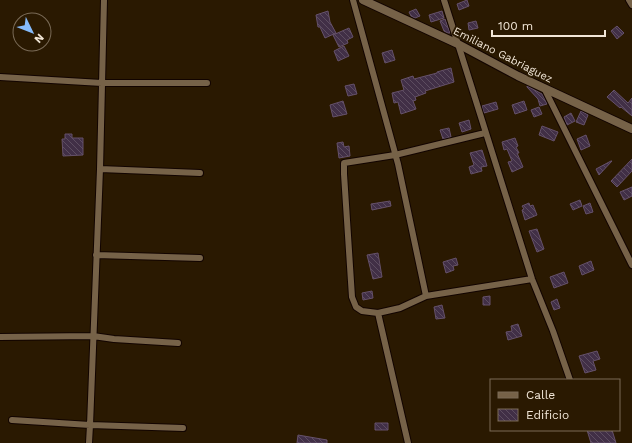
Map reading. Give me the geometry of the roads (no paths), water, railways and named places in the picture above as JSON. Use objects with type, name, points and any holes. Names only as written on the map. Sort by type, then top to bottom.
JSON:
[{"type":"main road","name":"Emiliano Gabriaguez","points":[[363,0],[458,44],[544,88],[632,129]]},
{"type":"street","points":[[89,443],[100,169],[104,0]]},
{"type":"street","points":[[353,0],[395,155],[426,296]]},
{"type":"street","points":[[444,0],[532,279],[553,331],[570,379]]},
{"type":"street","points":[[629,0],[632,4]]},
{"type":"street","points":[[0,77],[102,83],[207,83]]},
{"type":"street","points":[[544,88],[632,265]]},
{"type":"street","points":[[486,133],[395,155],[344,163],[352,297],[356,307],[362,311],[378,313],[400,308],[426,296],[532,279]]},
{"type":"street","points":[[100,169],[200,173]]},
{"type":"street","points":[[96,254],[200,258]]},
{"type":"street","points":[[378,313],[408,443]]},
{"type":"street","points":[[0,337],[93,336],[114,340],[178,343]]},
{"type":"street","points":[[12,420],[90,425],[183,428]]}]
